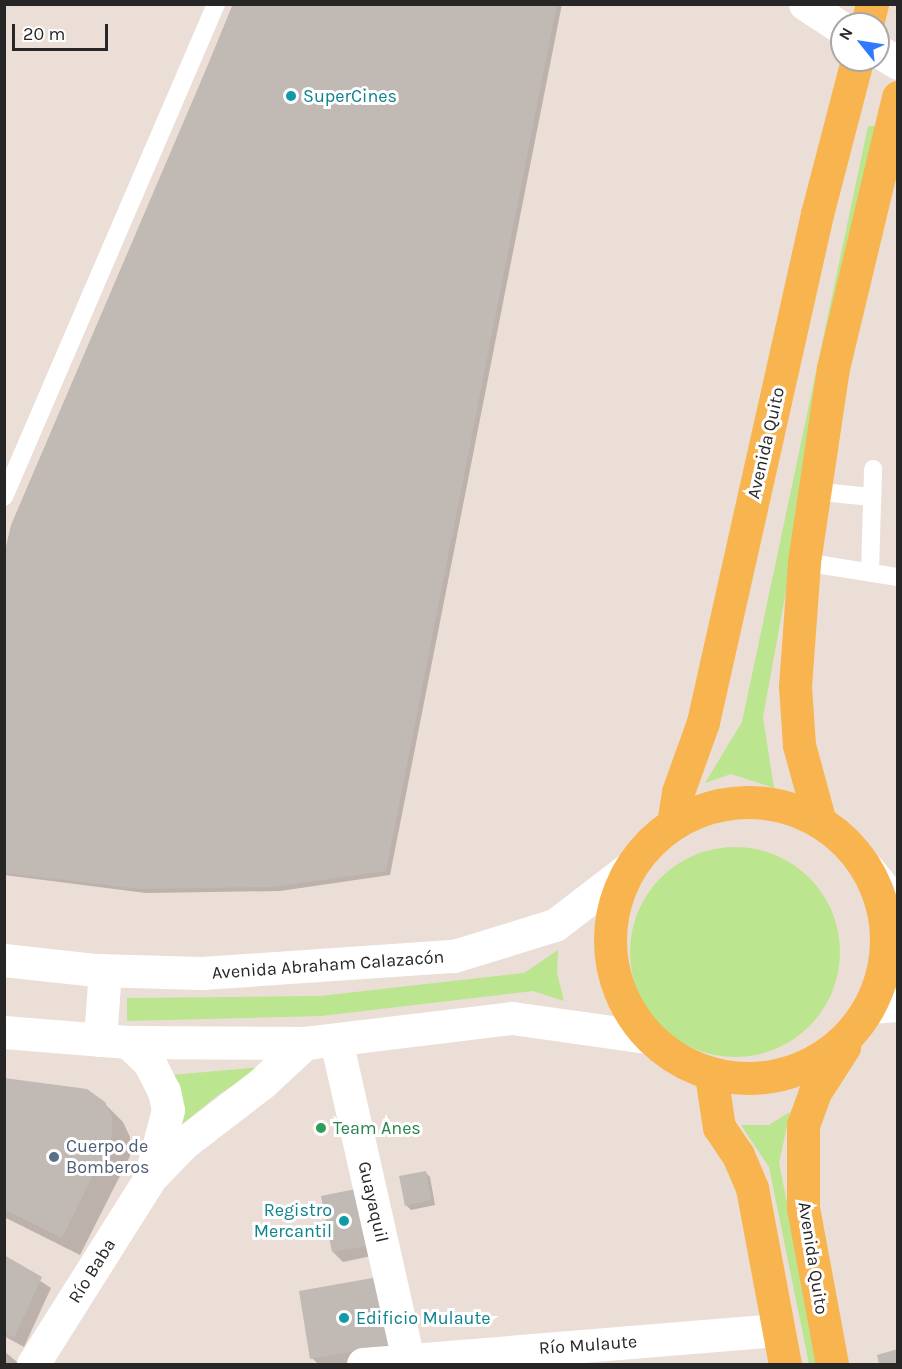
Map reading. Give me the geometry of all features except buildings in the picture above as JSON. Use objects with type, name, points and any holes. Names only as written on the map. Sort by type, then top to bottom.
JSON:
[{"type":"main road","name":"Avenida Quito","points":[[673,824],[678,792],[703,723],[817,214],[854,72]]},
{"type":"main road","points":[[820,822],[799,745],[795,686],[804,562],[812,491],[833,368],[890,159],[897,97]]},
{"type":"main road","points":[[746,801],[797,810],[820,822],[846,842],[867,868],[884,914],[885,961],[876,1011],[819,1060],[766,1078],[711,1075],[676,1061],[648,1037],[622,1000],[610,956],[612,910],[629,868],[648,843],[673,824],[712,807],[746,801]]},
{"type":"main road","name":"Avenida Quito","points":[[832,1365],[803,1208],[803,1125],[815,1092],[876,1011]]},
{"type":"main road","points":[[711,1075],[719,1127],[738,1155],[752,1188],[785,1365]]},
{"type":"street","points":[[805,4],[830,20]]},
{"type":"street","name":"Avenida Abraham Calazacón","points":[[4,960],[105,970],[258,972],[454,956],[555,925],[629,868]]},
{"type":"street","points":[[867,868],[897,900]]},
{"type":"street","points":[[105,970],[114,1041]]},
{"type":"street","points":[[4,1032],[114,1041],[320,1041],[512,1018],[648,1037]]},
{"type":"street","name":"Río Baba","points":[[114,1041],[153,1069],[164,1091],[168,1110],[150,1178]]},
{"type":"street","name":"Río Baba","points":[[33,1365],[150,1178],[184,1143],[320,1041]]},
{"type":"street","name":"Guayaquil","points":[[320,1041],[409,1362]]},
{"type":"street","name":"Río Mulaute","points":[[363,1365],[778,1330]]},
{"type":"lane","points":[[4,496],[216,4]]},
{"type":"lane","points":[[870,572],[873,469]]},
{"type":"lane","points":[[812,491],[872,496]]},
{"type":"lane","points":[[804,562],[897,576]]},
{"type":"green space","points":[[868,126],[880,126],[803,498],[763,717],[774,788],[731,774],[705,783],[742,722]]},
{"type":"green space","points":[[725,847],[745,847],[766,851],[785,859],[816,885],[828,902],[836,921],[840,952],[836,983],[828,1002],[802,1033],[785,1045],[766,1053],[745,1057],[725,1057],[704,1053],[685,1045],[654,1019],[642,1002],[634,983],[630,962],[630,942],[634,921],[642,902],[668,871],[685,859],[704,851]]},
{"type":"green space","points":[[558,950],[557,973],[564,1001],[533,991],[321,1016],[127,1021],[127,998],[320,996],[524,973]]},
{"type":"green space","points":[[261,1067],[218,1095],[181,1125],[172,1075]]},
{"type":"green space","points":[[790,1112],[779,1163],[819,1364],[809,1364],[769,1167],[741,1125],[769,1125]]},
{"type":"place","name":"SuperCines","points":[[291,96]]},
{"type":"place","name":"Team Anes","points":[[321,1128]]},
{"type":"place","name":"Cuerpo de Bomberos","points":[[54,1157]]},
{"type":"place","name":"Registro Mercantil","points":[[344,1221]]},
{"type":"place","name":"Edificio Mulaute","points":[[344,1318]]}]
